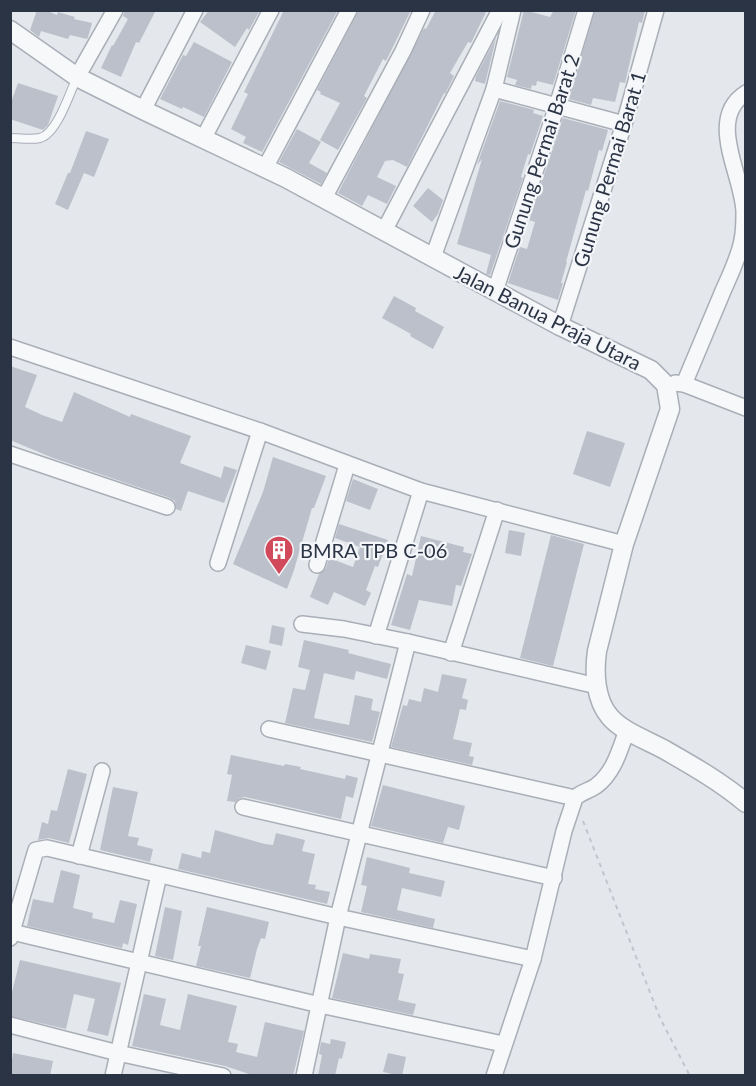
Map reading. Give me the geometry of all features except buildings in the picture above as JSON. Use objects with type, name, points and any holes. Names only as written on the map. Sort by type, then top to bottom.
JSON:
[{"type":"street","points":[[77,76],[115,10]]},
{"type":"street","points":[[143,110],[195,10]]},
{"type":"street","points":[[203,139],[271,10]]},
{"type":"street","points":[[266,168],[349,10]]},
{"type":"street","points":[[324,198],[403,51],[422,10]]},
{"type":"street","points":[[384,231],[500,10]]},
{"type":"street","points":[[433,257],[494,89],[513,10]]},
{"type":"street","name":"Gunung Permai Barat 2","points":[[495,291],[558,106],[586,10]]},
{"type":"street","name":"Gunung Permai Barat 1","points":[[560,326],[624,124],[656,10]]},
{"type":"street","name":"Jalan Banua Praja Utara","points":[[10,30],[77,76],[266,168],[560,326],[651,370],[675,385]]},
{"type":"street","points":[[494,89],[624,124]]},
{"type":"street","points":[[746,93],[734,102],[729,114],[728,126],[730,157],[742,194],[744,239],[675,385],[670,409],[624,544],[595,662],[600,701],[610,717],[627,730],[718,781],[746,803]]},
{"type":"street","points":[[10,348],[260,431],[421,491],[624,544]]},
{"type":"street","points":[[675,385],[746,408]]},
{"type":"street","points":[[218,563],[260,431]]},
{"type":"street","points":[[10,454],[167,507]]},
{"type":"street","points":[[317,565],[347,465]]},
{"type":"street","points":[[376,636],[421,491]]},
{"type":"street","points":[[451,653],[497,510]]},
{"type":"street","points":[[302,624],[344,629],[408,642],[597,686]]},
{"type":"street","points":[[304,1076],[338,917],[408,642]]},
{"type":"street","points":[[269,729],[575,798],[595,787],[604,778],[613,766],[627,730]]},
{"type":"street","points":[[79,856],[102,771]]},
{"type":"street","points":[[494,1076],[533,959],[564,831],[575,798]]},
{"type":"street","points":[[243,807],[554,878]]},
{"type":"street","points":[[503,1044],[11,935],[36,850],[47,848],[338,917],[533,959]]},
{"type":"street","points":[[113,1076],[159,875]]},
{"type":"street","points":[[10,1025],[118,1053],[223,1076]]},
{"type":"lane","points":[[10,138],[39,138],[47,135],[57,122],[77,76]]},
{"type":"path","points":[[575,798],[660,1018],[690,1076]]},
{"type":"place","name":"BMRA TPB C-06","points":[[279,576]]}]
